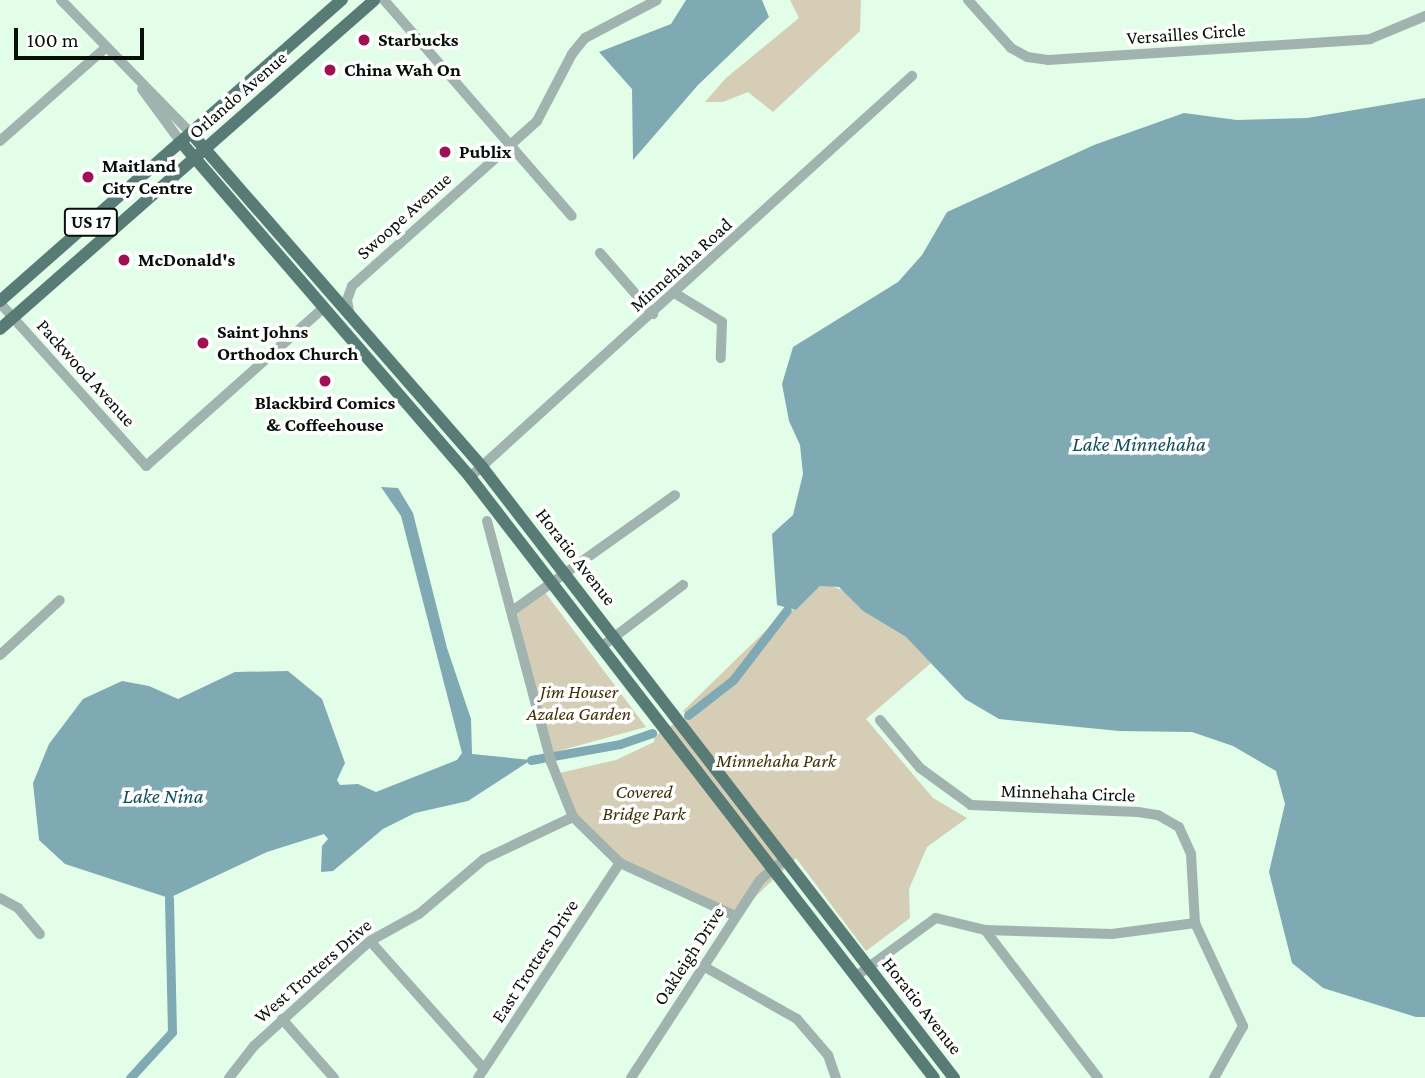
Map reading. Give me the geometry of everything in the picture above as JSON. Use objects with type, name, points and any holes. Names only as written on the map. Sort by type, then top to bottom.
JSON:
[{"type":"main road","name":"Orlando Avenue","points":[[0,302],[342,0]]},
{"type":"main road","name":"Orlando Avenue","points":[[0,329],[374,0]]},
{"type":"main road","name":"Horatio Avenue","points":[[186,138],[205,150],[482,467],[954,1078]]},
{"type":"main road","name":"Horatio Avenue","points":[[186,138],[194,159],[470,477],[934,1078]]},
{"type":"main road","points":[[326,313],[334,308],[350,316]]},
{"type":"street","name":"Horatio Avenue","points":[[61,0],[186,138]]},
{"type":"street","points":[[384,0],[572,216]]},
{"type":"street","name":"Swoope Avenue","points":[[350,316],[347,300],[352,286],[537,121],[572,54],[586,38],[657,0]]},
{"type":"street","name":"Versailles Circle","points":[[968,0],[1011,48],[1027,57],[1048,60],[1370,39],[1425,16]]},
{"type":"street","points":[[0,141],[104,48]]},
{"type":"street","name":"Minnehaha Road","points":[[470,477],[676,295],[912,76]]},
{"type":"street","points":[[600,253],[653,314]]},
{"type":"street","name":"Swoope Avenue","points":[[323,287],[352,286]]},
{"type":"street","points":[[676,295],[722,322],[721,358]]},
{"type":"street","name":"Packwood Avenue","points":[[0,302],[146,466],[299,329],[326,313]]},
{"type":"street","points":[[512,611],[675,495]]},
{"type":"street","points":[[487,521],[551,762],[572,817],[620,863],[735,916]]},
{"type":"street","points":[[601,647],[683,585]]},
{"type":"street","points":[[0,655],[60,600]]},
{"type":"street","name":"Minnehaha Circle","points":[[880,720],[920,768],[971,805],[1138,812],[1169,820],[1186,835],[1191,854],[1195,923],[1214,973],[1240,1013],[1243,1026],[1214,1078]]},
{"type":"street","name":"West Trotters Drive","points":[[229,1078],[282,1019],[370,941],[419,915],[484,859],[572,817]]},
{"type":"street","name":"Oakleigh Drive","points":[[631,1078],[735,916],[772,869],[784,860]]},
{"type":"street","name":"East Trotters Drive","points":[[481,1074],[620,863]]},
{"type":"street","points":[[0,898],[30,918],[40,934]]},
{"type":"street","points":[[855,977],[931,919],[985,930],[1112,934],[1195,923]]},
{"type":"street","points":[[985,930],[1098,1078]]},
{"type":"street","points":[[370,941],[481,1074]]},
{"type":"street","points":[[703,966],[797,1019],[828,1055],[836,1078]]},
{"type":"street","points":[[282,1019],[334,1078]]},
{"type":"green space","points":[[790,0],[861,0],[860,31],[773,112],[748,92],[723,102],[705,102],[726,78],[799,18]]},
{"type":"green space","name":"Minnehaha Park","points":[[829,585],[844,591],[863,611],[906,637],[931,663],[866,719],[933,798],[967,818],[927,847],[909,889],[910,918],[866,951],[796,858],[735,916],[631,869],[580,828],[555,774],[616,760],[654,742],[655,736],[688,715],[683,711],[787,610],[796,610],[820,586]]},
{"type":"green space","name":"Jim Houser Azalea Garden","points":[[544,591],[646,727],[551,753],[517,613]]},
{"type":"water","points":[[686,0],[762,0],[769,17],[698,85],[633,160],[632,89],[599,52],[671,24]]},
{"type":"water","name":"Lake Minnehaha","points":[[1425,98],[1425,1017],[1416,1017],[1323,988],[1292,963],[1269,872],[1285,804],[1276,771],[1233,746],[1192,732],[1119,731],[999,719],[965,699],[906,637],[863,611],[839,587],[820,586],[796,610],[777,605],[772,534],[793,515],[803,474],[800,445],[789,421],[782,384],[793,347],[898,282],[922,255],[947,212],[1094,145],[1184,113],[1237,120],[1307,118]]},
{"type":"water","name":"Lake Nina","points":[[381,487],[398,488],[413,513],[447,648],[471,719],[472,754],[531,760],[468,801],[415,813],[383,829],[333,871],[321,872],[322,846],[328,839],[324,834],[267,852],[169,898],[65,864],[39,840],[33,783],[49,744],[83,699],[122,681],[149,686],[178,699],[235,672],[288,671],[322,699],[345,763],[337,780],[340,785],[358,784],[376,792],[457,760],[462,753],[401,516]]},
{"type":"waterway","points":[[688,715],[733,680],[787,610]]},
{"type":"waterway","points":[[531,760],[620,744],[652,733]]},
{"type":"waterway","points":[[130,1078],[172,1032],[169,898]]},
{"type":"place","name":"Starbucks","points":[[364,40]]},
{"type":"place","name":"China Wah On","points":[[330,70]]},
{"type":"place","name":"Publix","points":[[445,152]]},
{"type":"place","name":"Maitland City Centre","points":[[88,177]]},
{"type":"place","name":"McDonald's","points":[[124,260]]},
{"type":"place","name":"Saint Johns Orthodox Church","points":[[203,343]]},
{"type":"place","name":"Blackbird Comics & Coffeehouse","points":[[325,381]]},
{"type":"park label","name":"Covered Bridge Park","points":[[644,803]]}]
